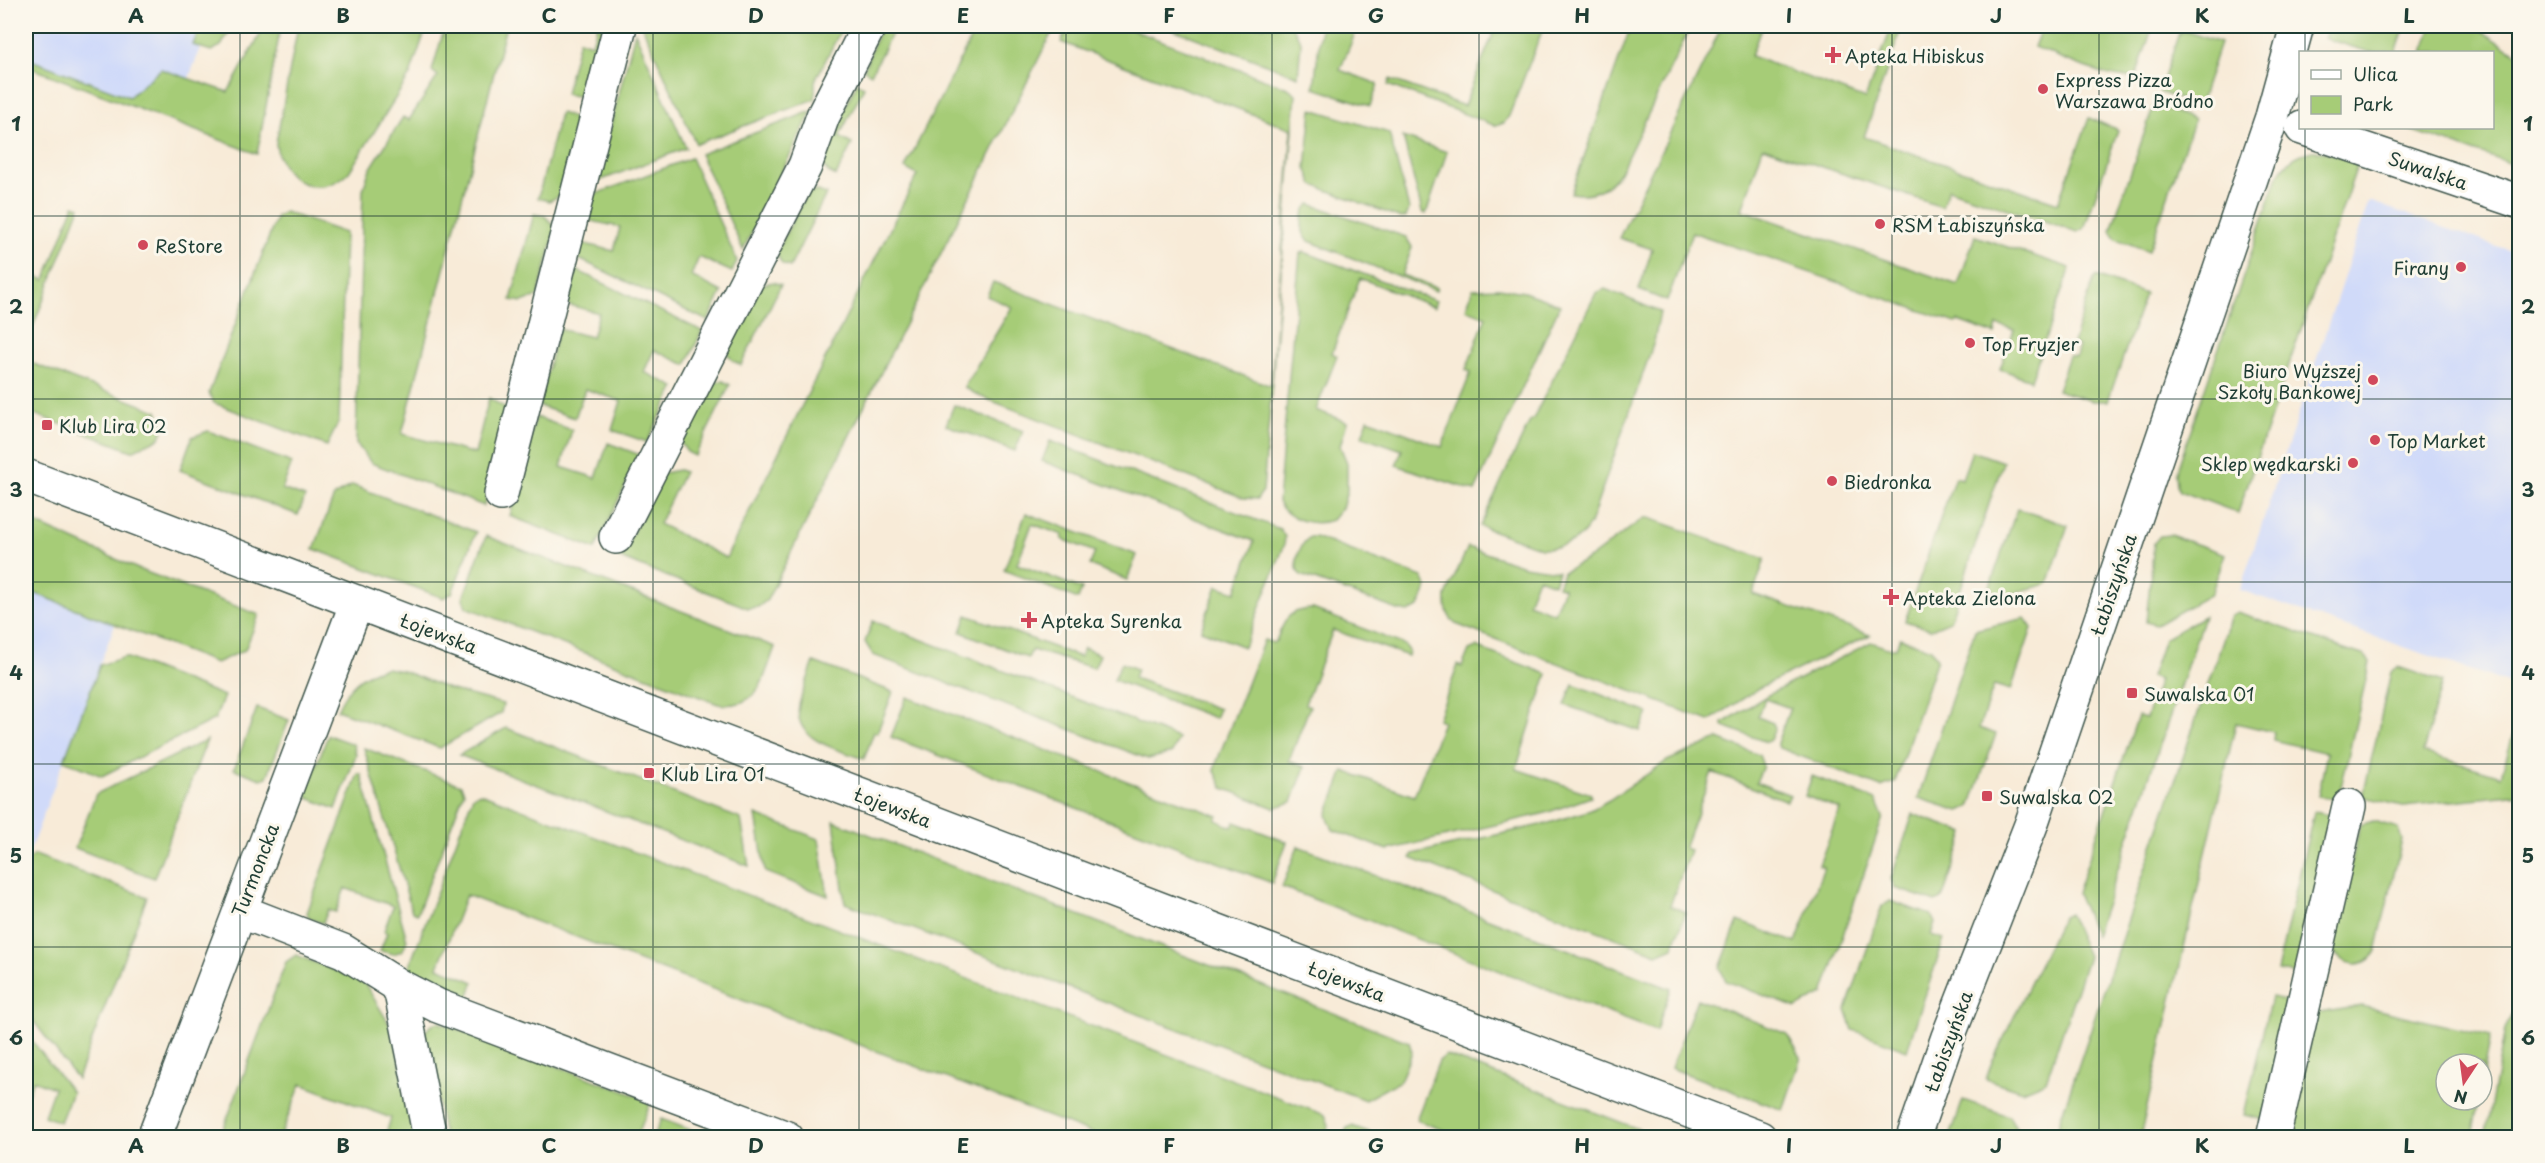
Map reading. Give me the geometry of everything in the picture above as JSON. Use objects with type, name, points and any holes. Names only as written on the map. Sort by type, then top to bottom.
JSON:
[{"type":"street","points":[[501,494],[620,26]]},
{"type":"street","points":[[616,537],[805,166],[823,116],[869,26]]},
{"type":"street","name":"Łabiszyńska","points":[[1913,1137],[1948,1037],[2031,825],[2292,124],[2297,26]]},
{"type":"street","name":"Suwalska","points":[[2307,129],[2520,202]]},
{"type":"street","name":"Łojewska","points":[[26,476],[1760,1137]]},
{"type":"street","name":"Turmoncka","points":[[154,1137],[357,602]]},
{"type":"street","points":[[2273,1137],[2349,806]]},
{"type":"street","points":[[240,910],[334,947],[396,984],[448,1010],[787,1137]]},
{"type":"street","points":[[396,984],[401,993],[430,1137]]},
{"type":"shaded area","points":[[26,26],[209,26],[172,122],[26,66]]},
{"type":"shaded area","points":[[2369,201],[2519,254],[2519,687],[2240,590]]},
{"type":"shaded area","points":[[26,590],[115,624],[26,861]]},
{"type":"green space","points":[[200,26],[233,26],[221,46],[211,51],[193,45]]},
{"type":"green space","points":[[265,26],[281,26],[257,154],[26,66],[26,58],[129,97],[161,69],[228,92]]},
{"type":"green space","points":[[298,26],[427,26],[410,75],[349,172],[338,181],[326,185],[314,186],[293,177],[279,157],[276,143]]},
{"type":"green space","points":[[445,26],[506,26],[402,434],[475,454],[489,398],[509,410],[484,506],[371,463],[356,443],[363,190],[369,171],[403,117],[409,120],[438,76],[432,71]]},
{"type":"green space","points":[[597,26],[608,26],[591,89],[576,96],[565,94],[579,40],[592,44]]},
{"type":"green space","points":[[642,26],[843,26],[815,81],[815,99],[696,144]]},
{"type":"green space","points":[[881,26],[895,26],[871,74],[864,70]]},
{"type":"green space","points":[[977,26],[1055,26],[767,600],[758,607],[748,608],[620,558],[663,473],[679,470],[684,472],[659,524],[726,558],[917,175],[905,168]]},
{"type":"green space","points":[[1069,26],[1122,26],[1288,88],[1296,94],[1263,491],[1257,499],[1244,498],[979,396],[964,387],[1012,307],[987,296],[993,282],[1271,386],[1292,129],[1061,42]]},
{"type":"green space","points":[[1164,26],[1292,26],[1301,42],[1298,76]]},
{"type":"green space","points":[[1321,26],[1358,26],[1340,70],[1378,84],[1370,106],[1314,88]]},
{"type":"green space","points":[[1486,26],[1544,26],[1509,116],[1504,123],[1496,126],[1388,85],[1390,79],[1464,106],[1493,34],[1485,30]]},
{"type":"green space","points":[[1631,26],[1691,26],[1620,172],[1605,187],[1593,193],[1571,193]]},
{"type":"green space","points":[[1722,26],[1762,26],[1751,56],[1865,99],[1892,26],[1902,26],[1864,137],[2058,203],[2089,118],[2118,130],[2084,229],[2077,232],[1948,189],[1942,207],[1763,147],[1742,210],[1958,285],[1975,236],[2070,268],[2031,380],[2000,369],[2014,330],[1997,325],[1995,334],[1958,321],[1956,323],[1692,232],[1667,301],[1639,290],[1652,249],[1619,238]]},
{"type":"green space","points":[[2042,26],[2153,26],[2136,76],[2126,77],[2100,72],[2034,47]]},
{"type":"green space","points":[[2329,26],[2405,26],[2396,51],[2366,51],[2324,38]]},
{"type":"green space","points":[[2432,26],[2474,26],[2519,55],[2518,166],[2407,129],[2494,129],[2494,51],[2423,51]]},
{"type":"green space","points":[[2185,31],[2220,43],[2199,106],[2159,92],[2179,33]]},
{"type":"green space","points":[[635,32],[686,148],[596,182]]},
{"type":"green space","points":[[857,83],[864,87],[839,137],[852,144],[836,176],[828,172],[822,164],[825,149]]},
{"type":"green space","points":[[2154,105],[2194,119],[2149,251],[2116,239],[2111,230]]},
{"type":"green space","points":[[1312,109],[1389,133],[1409,209],[1406,217],[1401,218],[1313,185],[1306,168]]},
{"type":"green space","points":[[812,111],[743,250],[700,154]]},
{"type":"green space","points":[[560,113],[570,116],[582,126],[564,194],[549,201],[538,198]]},
{"type":"green space","points":[[1403,137],[1447,152],[1426,214],[1422,212]]},
{"type":"green space","points":[[2323,151],[2358,163],[2238,513],[2180,491],[2177,486],[2176,473],[2277,178],[2292,160],[2301,154]]},
{"type":"green space","points":[[691,158],[737,261],[732,272],[699,257],[691,276],[722,292],[708,321],[577,258],[581,243],[614,251],[620,227],[586,220],[593,195]]},
{"type":"green space","points":[[818,191],[826,194],[790,267],[782,264],[776,253],[807,193]]},
{"type":"green space","points":[[1310,204],[1406,237],[1412,247],[1402,275],[1437,288],[1436,291],[1309,241],[1302,228],[1302,222],[1304,212]]},
{"type":"green space","points":[[74,205],[80,207],[30,334],[26,332],[26,272],[45,280]]},
{"type":"green space","points":[[285,212],[345,233],[339,421],[327,446],[214,403],[209,393],[277,216]]},
{"type":"green space","points":[[534,214],[545,216],[556,228],[538,296],[522,302],[511,300]]},
{"type":"green space","points":[[1304,252],[1436,301],[1434,307],[1360,278],[1332,353],[1337,356],[1316,410],[1347,422],[1340,446],[1347,463],[1347,491],[1342,508],[1332,520],[1317,523],[1294,517],[1278,502],[1300,253]]},
{"type":"green space","points":[[574,269],[702,331],[686,365],[654,350],[644,372],[675,387],[647,442],[612,430],[621,401],[585,389],[575,418],[539,406],[558,329],[592,337],[599,313],[565,304]]},
{"type":"green space","points":[[2095,276],[2145,294],[2108,401],[2092,401],[2057,390],[2069,356],[2076,357],[2079,346],[2073,343]]},
{"type":"green space","points":[[773,282],[781,285],[741,365],[733,361],[726,352],[760,285]]},
{"type":"green space","points":[[1499,288],[1524,292],[1560,305],[1475,491],[1396,465],[1402,450],[1362,436],[1368,419],[1442,447],[1471,372],[1466,370],[1486,317],[1466,309],[1473,289]]},
{"type":"green space","points":[[1605,289],[1660,312],[1654,342],[1590,524],[1581,536],[1570,543],[1541,548],[1480,526],[1530,421],[1596,293]]},
{"type":"green space","points":[[26,361],[157,411],[164,428],[160,438],[132,451],[26,411]]},
{"type":"green space","points":[[723,381],[730,385],[695,456],[687,452],[680,442],[709,383]]},
{"type":"green space","points":[[954,405],[1023,431],[1015,451],[946,425]]},
{"type":"green space","points":[[536,417],[572,430],[561,467],[596,478],[608,443],[640,455],[595,549],[510,516]]},
{"type":"green space","points":[[208,431],[292,463],[282,489],[305,497],[298,515],[180,470],[192,437]]},
{"type":"green space","points":[[1050,441],[1280,529],[1285,537],[1284,546],[1244,647],[1201,630],[1217,586],[1236,592],[1254,541],[1042,461]]},
{"type":"green space","points":[[1972,451],[2003,462],[1950,621],[1931,629],[1905,621],[1955,477],[1962,479]]},
{"type":"green space","points":[[352,485],[476,532],[452,593],[443,598],[314,549],[334,496]]},
{"type":"green space","points":[[2017,509],[2068,525],[2048,584],[1998,597],[1990,586]]},
{"type":"green space","points":[[1026,513],[1137,555],[1127,580],[1090,565],[1095,552],[1062,539],[1063,535],[1032,524],[1017,564],[1082,589],[1078,599],[1004,570]]},
{"type":"green space","points":[[1644,518],[1765,559],[1753,594],[1870,635],[1761,687],[1709,721],[1456,624],[1449,615],[1446,608],[1446,596],[1468,547],[1524,566],[1558,571],[1554,584],[1538,578],[1528,603],[1554,613],[1564,588],[1558,586],[1563,572],[1590,558]]},
{"type":"green space","points":[[26,519],[138,569],[259,615],[245,650],[216,663],[26,590]]},
{"type":"green space","points":[[2170,535],[2225,554],[2211,594],[2156,625],[2146,622],[2154,543],[2160,536]]},
{"type":"green space","points":[[486,536],[775,647],[763,680],[751,697],[743,702],[718,704],[466,607],[463,598]]},
{"type":"green space","points":[[1310,537],[1422,577],[1427,587],[1419,607],[1408,612],[1398,610],[1301,575],[1298,572],[1297,557],[1303,544]]},
{"type":"green space","points":[[1313,609],[1405,645],[1409,651],[1408,656],[1333,630],[1305,704],[1310,706],[1289,761],[1305,767],[1292,802],[1274,808],[1223,788],[1214,769],[1264,640],[1273,643],[1288,617],[1298,611]]},
{"type":"green space","points":[[2237,612],[2365,656],[2370,662],[2338,800],[2318,796],[2327,753],[2273,740],[2274,732],[2236,723],[2140,1137],[2054,1138],[2231,616]]},
{"type":"green space","points":[[967,615],[1080,657],[1084,648],[1100,655],[1094,668],[1032,650],[1028,658],[961,632]]},
{"type":"green space","points":[[2204,616],[2095,936],[2077,893],[2138,716],[2146,718],[2159,680],[2151,677],[2164,639]]},
{"type":"green space","points":[[2025,618],[2032,628],[2011,690],[1994,685],[1979,728],[1996,734],[1970,807],[1959,811],[1918,798],[1975,630]]},
{"type":"green space","points":[[873,621],[1178,738],[1172,753],[1148,759],[873,655],[865,642]]},
{"type":"green space","points":[[1900,638],[1931,649],[1937,659],[1895,782],[1881,787],[1779,748],[1777,743],[1790,708],[1765,699],[1758,717],[1773,723],[1775,728],[1770,740],[1766,742],[1723,726],[1723,723],[1768,695],[1871,642],[1887,648],[1896,648]]},
{"type":"green space","points":[[1476,647],[1547,674],[1516,769],[1591,794],[1591,797],[1546,813],[1388,850],[1333,830],[1327,815],[1344,771],[1414,796],[1443,722],[1438,719],[1458,665],[1462,667],[1469,650]]},
{"type":"green space","points":[[125,657],[224,696],[215,719],[102,776],[64,760],[100,665]]},
{"type":"green space","points":[[814,662],[893,692],[864,759],[820,742],[810,736],[803,727],[799,717],[799,705]]},
{"type":"green space","points":[[1121,663],[1137,669],[1134,678],[1219,709],[1215,718],[1114,680]]},
{"type":"green space","points":[[2398,667],[2442,682],[2423,752],[2501,776],[2519,715],[2519,794],[2403,806],[2363,797],[2391,672]]},
{"type":"green space","points":[[386,668],[403,671],[452,690],[503,704],[501,713],[440,748],[337,710],[345,694],[356,682],[369,673]]},
{"type":"green space","points":[[1573,684],[1648,713],[1640,731],[1565,705]]},
{"type":"green space","points":[[907,697],[1218,816],[1216,820],[1232,827],[1235,822],[1287,842],[1272,883],[891,737]]},
{"type":"green space","points":[[257,708],[289,720],[267,777],[261,779],[234,769]]},
{"type":"green space","points":[[506,728],[741,819],[749,866],[459,755]]},
{"type":"green space","points":[[328,735],[353,744],[356,755],[336,809],[308,798],[306,792]]},
{"type":"green space","points":[[1718,739],[1759,755],[1763,766],[1756,782],[1790,795],[1787,801],[1712,772],[1684,848],[1690,850],[1670,906],[1686,912],[1673,947],[1657,954],[1410,858],[1413,854],[1549,823],[1591,810],[1667,761]]},
{"type":"green space","points":[[207,740],[154,878],[75,848],[96,794]]},
{"type":"green space","points":[[364,748],[461,785],[464,792],[417,914],[412,912]]},
{"type":"green space","points":[[358,774],[361,774],[407,940],[403,950],[394,954],[380,951],[393,906],[345,888],[336,912],[328,910],[323,923],[310,919],[307,913]]},
{"type":"green space","points":[[1812,776],[1876,800],[1883,817],[1823,994],[1796,1008],[1726,981],[1720,968],[1738,921],[1796,943],[1824,867],[1819,865],[1840,809],[1805,796]]},
{"type":"green space","points":[[480,793],[1325,1115],[1329,1125],[1324,1137],[1102,1137],[466,895],[438,967],[474,982],[468,997],[463,1002],[408,973],[473,796]]},
{"type":"green space","points":[[2314,812],[2334,816],[2297,974],[2277,971]]},
{"type":"green space","points":[[1913,814],[1965,833],[1942,899],[1935,902],[1895,888],[1891,879]]},
{"type":"green space","points":[[756,815],[819,839],[828,896],[765,872]]},
{"type":"green space","points":[[834,821],[1409,1042],[1412,1052],[1400,1081],[1365,1100],[845,903]]},
{"type":"green space","points":[[2373,821],[2398,828],[2402,840],[2376,951],[2366,961],[2354,964],[2342,960],[2332,949],[2360,825]]},
{"type":"green space","points":[[1298,846],[1671,989],[1656,1031],[1282,887]]},
{"type":"green space","points":[[35,855],[147,897],[77,1079],[26,1011],[26,984],[31,970],[26,968],[26,861]]},
{"type":"green space","points":[[1890,901],[1931,915],[1935,923],[1931,935],[1944,939],[1907,1050],[1853,1030],[1846,1010],[1882,906]]},
{"type":"green space","points":[[2069,913],[2088,956],[2046,1081],[2022,1091],[1986,1079],[1992,1062],[2063,916]]},
{"type":"green space","points":[[296,955],[364,982],[393,1030],[415,1137],[385,1137],[391,1118],[301,1084],[280,1137],[220,1138],[286,962]]},
{"type":"green space","points":[[2271,997],[2291,1001],[2264,1120],[2244,1115]]},
{"type":"green space","points":[[1697,999],[1787,1034],[1801,1057],[1783,1110],[1671,1068]]},
{"type":"green space","points":[[2519,1003],[2519,1137],[2485,1137],[2490,1112],[2494,1112],[2494,1088],[2505,1029]]},
{"type":"green space","points":[[2361,1006],[2491,1036],[2488,1052],[2434,1052],[2434,1112],[2477,1112],[2472,1137],[2286,1138],[2314,1014]]},
{"type":"green space","points":[[438,1022],[651,1101],[637,1137],[444,1137],[425,1032]]},
{"type":"green space","points":[[26,1033],[72,1092],[60,1122],[44,1116],[54,1088],[33,1080],[28,1093],[26,1092]]},
{"type":"green space","points":[[1446,1055],[1659,1137],[1462,1137],[1416,1120],[1439,1061]]},
{"type":"green space","points":[[1963,1100],[2009,1116],[2022,1137],[1950,1137]]},
{"type":"green space","points":[[661,1119],[709,1137],[654,1137]]},
{"type":"green space","points":[[1352,1126],[1371,1133],[1370,1137],[1342,1137],[1347,1128]]},
{"type":"place","name":"Apteka Hibiskus","points":[[1833,55]]},
{"type":"place","name":"Express Pizza Warszawa Bródno","points":[[2043,89]]},
{"type":"place","name":"RSM Łabiszyńska","points":[[1880,224]]},
{"type":"place","name":"ReStore","points":[[143,245]]},
{"type":"place","name":"Firany","points":[[2461,267]]},
{"type":"place","name":"Top Fryzjer","points":[[1970,343]]},
{"type":"place","name":"Biuro Wyższej Szkoły Bankowej","points":[[2373,380]]},
{"type":"place","name":"Klub Lira 02","points":[[47,425]]},
{"type":"place","name":"Top Market","points":[[2375,440]]},
{"type":"place","name":"Sklep wędkarski","points":[[2353,463]]},
{"type":"place","name":"Biedronka","points":[[1832,481]]},
{"type":"place","name":"Apteka Zielona","points":[[1891,597]]},
{"type":"place","name":"Apteka Syrenka","points":[[1029,620]]},
{"type":"place","name":"Suwalska 01","points":[[2132,693]]},
{"type":"place","name":"Klub Lira 01","points":[[649,773]]},
{"type":"place","name":"Suwalska 02","points":[[1987,796]]}]
